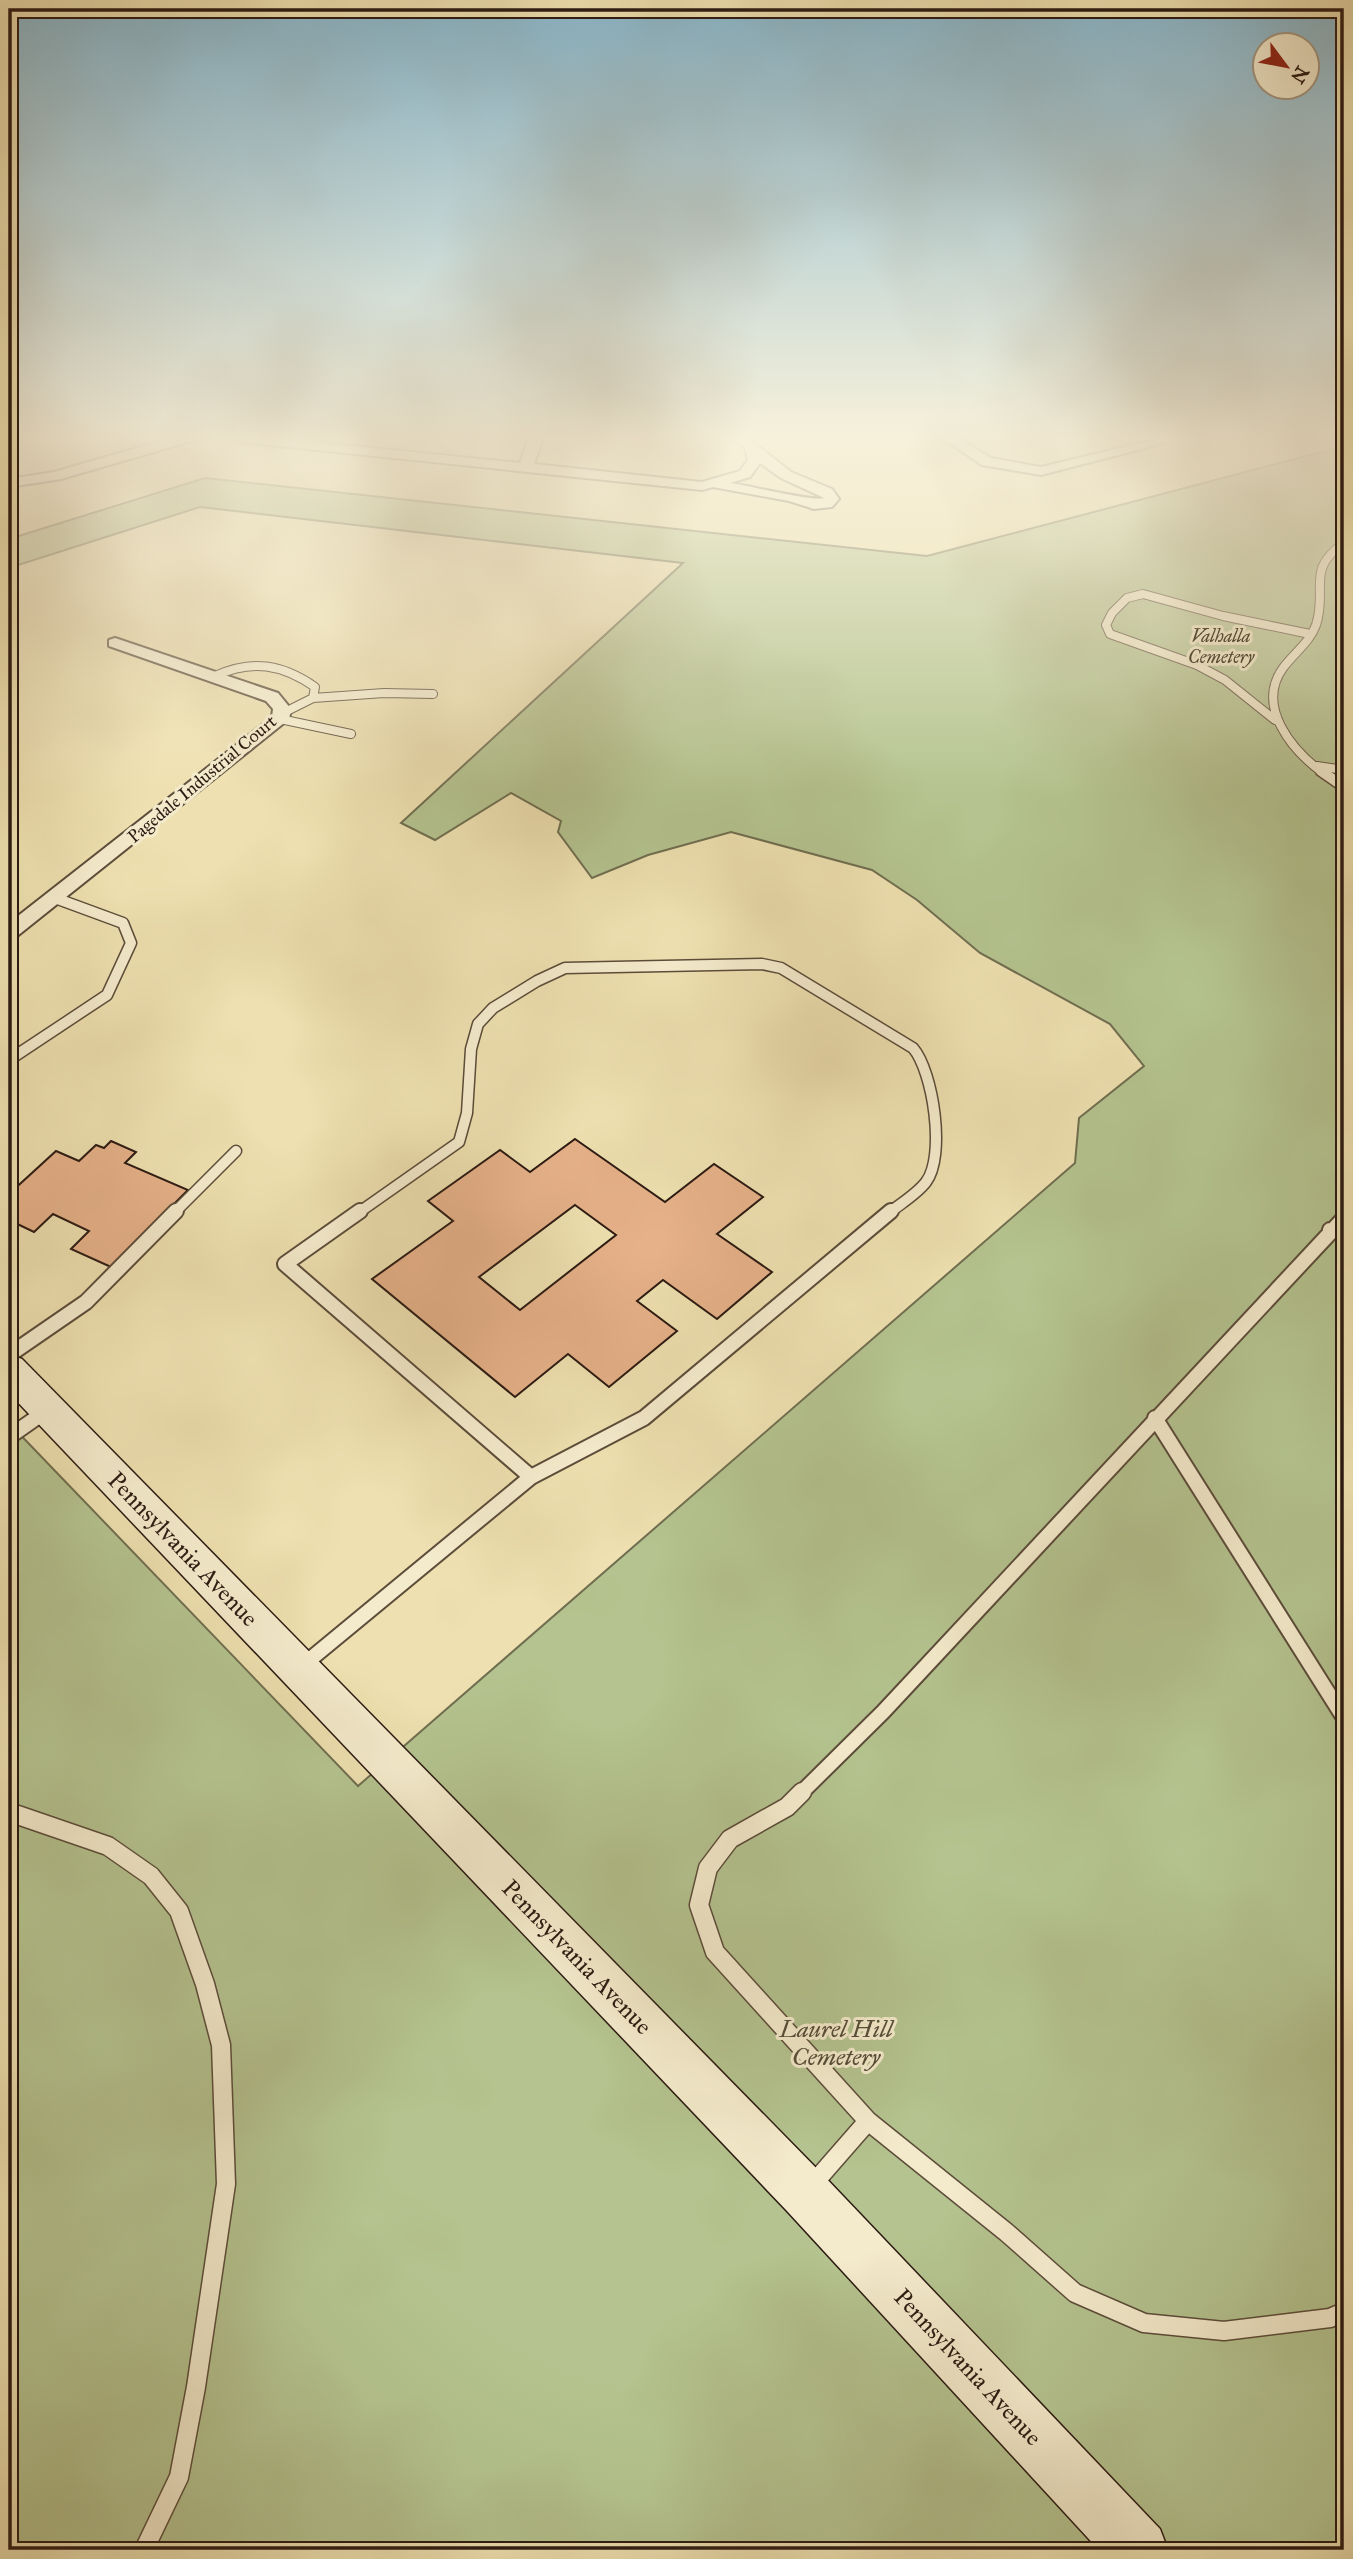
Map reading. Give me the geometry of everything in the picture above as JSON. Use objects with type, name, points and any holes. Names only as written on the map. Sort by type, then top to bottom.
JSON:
[{"type":"street","name":"Pagedale Industrial Court","points":[[9,933],[280,717],[282,709],[272,697],[115,643]]},
{"type":"street","name":"Pennsylvania Avenue","points":[[10,1370],[805,2193],[1139,2550]]},
{"type":"lane","points":[[1275,720],[1274,697],[1280,672],[1317,625],[1317,576],[1324,557]]},
{"type":"lane","points":[[1310,634],[1223,616],[1143,594],[1127,598],[1112,612],[1106,625],[1110,634],[1197,665],[1224,680],[1275,720],[1287,739],[1313,765],[1344,787]]},
{"type":"lane","points":[[215,676],[235,665],[253,662],[304,679],[315,687],[313,698]]},
{"type":"lane","points":[[280,717],[313,698],[384,693],[432,694]]},
{"type":"lane","points":[[280,717],[351,734]]},
{"type":"lane","points":[[1313,765],[1344,770]]},
{"type":"lane","points":[[9,1060],[107,995],[131,943],[123,922],[55,898]]},
{"type":"lane","points":[[299,1669],[531,1477],[644,1418],[926,1182],[936,1166],[939,1147],[922,1058],[914,1048],[781,968],[762,964],[565,968],[548,974],[488,1012],[478,1023],[474,1039],[466,1127],[459,1142],[285,1264],[531,1477]]},
{"type":"lane","points":[[10,1370],[86,1302],[236,1151]]},
{"type":"lane","points":[[1344,1218],[1337,1232],[1155,1418],[883,1712],[787,1807],[730,1839],[708,1868],[699,1905],[715,1952],[868,2121],[1006,2232],[1075,2293],[1144,2323],[1224,2331],[1330,2318],[1344,2312]]},
{"type":"lane","points":[[9,1437],[48,1409]]},
{"type":"lane","points":[[1155,1418],[1344,1718]]},
{"type":"lane","points":[[9,1812],[108,1846],[151,1876],[179,1911],[205,1984],[221,2045],[226,2183],[198,2374],[179,2477],[144,2550]]},
{"type":"lane","points":[[805,2193],[868,2121]]},
{"type":"green space","name":"Laurel Hill Cemetery","points":[[9,557],[42,557],[9,568]]},
{"type":"green space","name":"Laurel Hill Cemetery","points":[[635,557],[1344,557],[1344,2550],[9,2550],[9,1423],[358,1786],[1075,1163],[1079,1118],[1144,1066],[1110,1024],[980,953],[917,900],[872,870],[731,832],[648,855],[592,878],[558,832],[561,821],[511,793],[435,840],[401,823],[683,563]]},
{"type":"building","points":[[575,1139],[665,1202],[714,1164],[763,1197],[717,1234],[772,1272],[717,1319],[663,1280],[637,1301],[677,1331],[609,1387],[568,1354],[515,1397],[372,1279],[453,1221],[428,1201],[500,1150],[530,1172]],"holes":[[[575,1205],[616,1235],[520,1310],[479,1277]]]},
{"type":"building","points":[[111,1141],[136,1152],[125,1163],[188,1190],[111,1267],[71,1249],[89,1231],[53,1214],[34,1232],[9,1220],[9,1194],[56,1151],[79,1161],[96,1145],[104,1148]]},
{"type":"park label","name":"Valhalla Cemetery","points":[[1221,646]]}]
